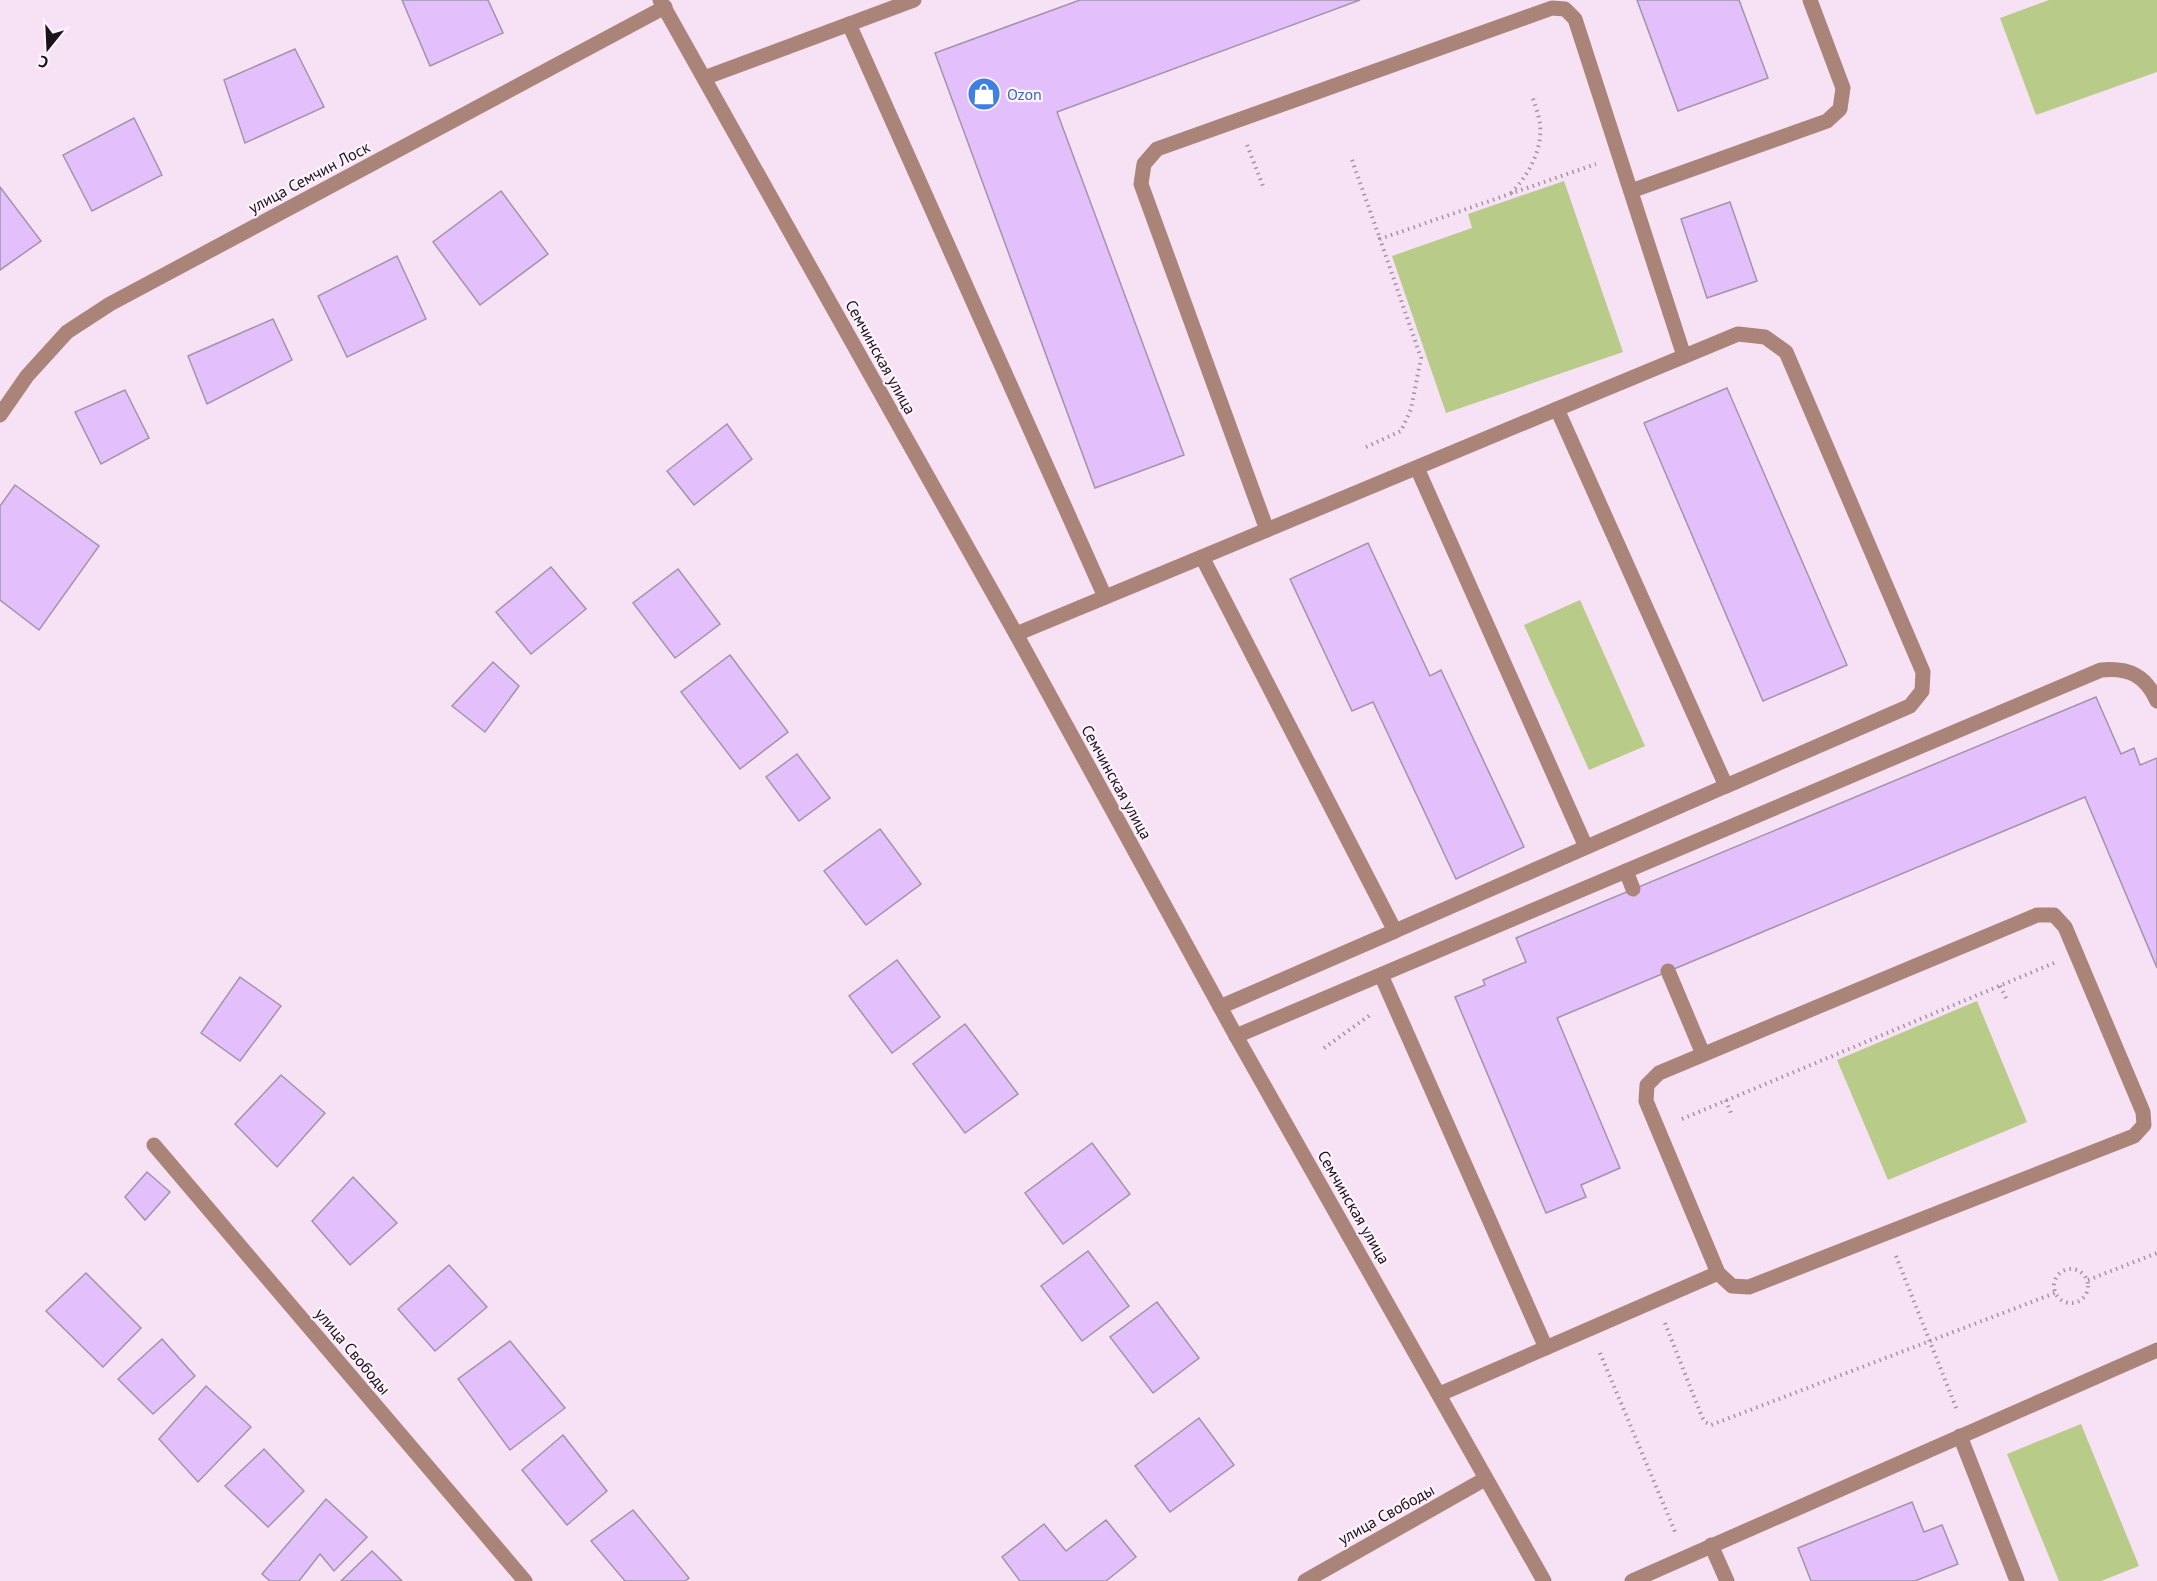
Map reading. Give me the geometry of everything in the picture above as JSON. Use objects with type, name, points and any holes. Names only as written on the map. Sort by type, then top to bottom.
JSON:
[{"type":"street","points":[[704,78],[914,0]]},
{"type":"street","points":[[1631,192],[1827,121],[1840,109],[1843,88],[1810,0]]},
{"type":"street","name":"Семчинская улица","points":[[662,4],[1016,634],[1236,1036],[1544,1581]]},
{"type":"street","name":"улица Семчин Лоск","points":[[0,415],[27,376],[67,332],[110,304],[662,4]]},
{"type":"street","points":[[1267,530],[1141,184],[1144,164],[1157,149],[1552,8],[1567,5],[1575,19],[1684,356]]},
{"type":"street","points":[[849,24],[1105,597]]},
{"type":"street","points":[[1016,634],[1738,334],[1765,337],[1786,352],[1923,672],[1922,691],[1910,706],[1220,1007]]},
{"type":"street","points":[[1557,409],[1726,786]]},
{"type":"street","points":[[1417,468],[1586,847]]},
{"type":"street","points":[[1202,557],[1395,931]]},
{"type":"street","points":[[1236,1036],[2101,669],[2118,668],[2139,677],[2151,689],[2157,702]]},
{"type":"street","points":[[1626,871],[1634,889]]},
{"type":"street","points":[[2037,915],[2054,915],[2065,927],[2077,954],[2143,1112],[2144,1125],[2134,1136],[1749,1287],[1732,1286],[1718,1273],[1646,1101],[1647,1085],[1659,1073],[1703,1054],[2037,915]]},
{"type":"street","points":[[1668,971],[1703,1054]]},
{"type":"street","points":[[1381,975],[1546,1348]]},
{"type":"street","name":"улица Свободы","points":[[154,1145],[525,1581]]},
{"type":"street","points":[[1440,1394],[1718,1273]]},
{"type":"street","points":[[1632,1581],[2157,1350]]},
{"type":"street","points":[[1963,1435],[2017,1581]]},
{"type":"street","name":"улица Свободы","points":[[1305,1581],[1485,1479]]},
{"type":"street","points":[[1711,1545],[1727,1581]]},
{"type":"path","points":[[1511,194],[1524,179],[1532,164],[1538,144],[1540,125],[1532,96]]},
{"type":"path","points":[[1249,150],[1263,186]]},
{"type":"path","points":[[1380,239],[1619,156]]},
{"type":"path","points":[[1352,160],[1421,358],[1411,409],[1401,431],[1366,447]]},
{"type":"path","points":[[1658,1129],[2077,954]]},
{"type":"path","points":[[2000,986],[2008,1002]]},
{"type":"path","points":[[1324,1048],[1392,999]]},
{"type":"path","points":[[1726,1100],[1732,1116]]},
{"type":"path","points":[[1886,1233],[1930,1341],[1963,1435]]},
{"type":"path","points":[[2088,1280],[2157,1253]]},
{"type":"path","points":[[2074,1269],[2083,1272],[2088,1280],[2089,1289],[2078,1303],[2069,1304],[2060,1300],[2055,1293],[2054,1283],[2057,1275],[2065,1270],[2074,1269]]},
{"type":"path","points":[[1656,1300],[1702,1417],[1711,1425],[2055,1293]]},
{"type":"path","points":[[1590,1328],[1685,1557]]},
{"type":"green space","points":[[2049,0],[2157,0],[2157,72],[2036,115],[2000,18]]},
{"type":"green space","points":[[1564,181],[1623,352],[1446,413],[1392,256],[1472,228],[1468,214]]},
{"type":"green space","points":[[1580,600],[1645,746],[1589,770],[1524,625]]},
{"type":"green space","points":[[1977,1001],[2027,1122],[1888,1180],[1837,1060]]},
{"type":"green space","points":[[2081,1424],[2139,1566],[2101,1581],[2059,1581],[2007,1454]]},
{"type":"building","points":[[402,0],[488,0],[503,33],[430,66]]},
{"type":"building","points":[[1080,0],[1360,0],[1057,112],[1184,455],[1095,488],[935,53]]},
{"type":"building","points":[[1637,0],[1739,0],[1768,78],[1678,111]]},
{"type":"building","points":[[295,49],[324,107],[245,143],[224,80]]},
{"type":"building","points":[[134,118],[162,175],[92,211],[63,155]]},
{"type":"building","points":[[0,187],[41,241],[0,270]]},
{"type":"building","points":[[501,191],[548,254],[480,305],[433,242]]},
{"type":"building","points":[[1730,202],[1757,281],[1707,298],[1681,219]]},
{"type":"building","points":[[397,256],[426,319],[347,357],[318,296]]},
{"type":"building","points":[[273,319],[292,360],[207,404],[188,356]]},
{"type":"building","points":[[1727,388],[1847,665],[1763,701],[1644,423]]},
{"type":"building","points":[[125,390],[149,438],[101,464],[75,412]]},
{"type":"building","points":[[727,424],[752,459],[694,505],[667,471]]},
{"type":"building","points":[[15,485],[99,546],[39,630],[0,600],[0,506]]},
{"type":"building","points":[[1368,543],[1430,676],[1441,670],[1524,847],[1456,879],[1373,702],[1352,711],[1290,579]]},
{"type":"building","points":[[551,567],[586,609],[531,654],[496,612]]},
{"type":"building","points":[[678,569],[720,624],[675,658],[633,603]]},
{"type":"building","points":[[730,655],[788,732],[740,769],[681,692]]},
{"type":"building","points":[[493,662],[519,686],[485,732],[452,706]]},
{"type":"building","points":[[2096,697],[2121,754],[2134,748],[2140,765],[2157,758],[2157,968],[2085,797],[1557,1018],[1620,1168],[1581,1185],[1586,1197],[1546,1213],[1455,997],[1485,985],[1483,980],[1526,962],[1516,938]]},
{"type":"building","points":[[797,754],[830,798],[799,821],[766,777]]},
{"type":"building","points":[[880,829],[921,884],[866,925],[824,871]]},
{"type":"building","points":[[897,960],[940,1017],[892,1053],[849,996]]},
{"type":"building","points":[[240,977],[281,1006],[240,1061],[201,1033]]},
{"type":"building","points":[[965,1024],[1018,1094],[965,1133],[913,1064]]},
{"type":"building","points":[[281,1075],[325,1113],[277,1167],[235,1124]]},
{"type":"building","points":[[1092,1143],[1130,1194],[1063,1244],[1025,1193]]},
{"type":"building","points":[[147,1172],[170,1192],[145,1220],[125,1197]]},
{"type":"building","points":[[353,1177],[397,1223],[350,1265],[312,1221]]},
{"type":"building","points":[[1088,1251],[1129,1306],[1082,1341],[1041,1286]]},
{"type":"building","points":[[449,1265],[487,1307],[435,1351],[398,1309]]},
{"type":"building","points":[[86,1273],[141,1328],[103,1367],[46,1311]]},
{"type":"building","points":[[1157,1302],[1199,1358],[1153,1393],[1110,1337]]},
{"type":"building","points":[[162,1339],[195,1376],[153,1414],[118,1379]]},
{"type":"building","points":[[510,1341],[565,1408],[510,1450],[458,1379]]},
{"type":"building","points":[[206,1386],[251,1427],[198,1482],[159,1439]]},
{"type":"building","points":[[1199,1418],[1234,1465],[1170,1512],[1135,1466]]},
{"type":"building","points":[[563,1435],[607,1491],[567,1525],[522,1470]]},
{"type":"building","points":[[264,1449],[304,1491],[268,1527],[225,1486]]},
{"type":"building","points":[[326,1499],[367,1537],[334,1571],[320,1554],[299,1581],[270,1581],[262,1574]]},
{"type":"building","points":[[1912,1502],[1924,1532],[1942,1525],[1958,1564],[1915,1581],[1811,1581],[1798,1548]]},
{"type":"building","points":[[633,1510],[689,1578],[685,1581],[625,1581],[591,1541]]},
{"type":"building","points":[[1106,1520],[1136,1557],[1106,1581],[1020,1581],[1002,1557],[1044,1524],[1066,1551]]},
{"type":"building","points":[[372,1551],[402,1581],[341,1581]]},
{"type":"place","name":"Ozon","points":[[984,94]]}]
